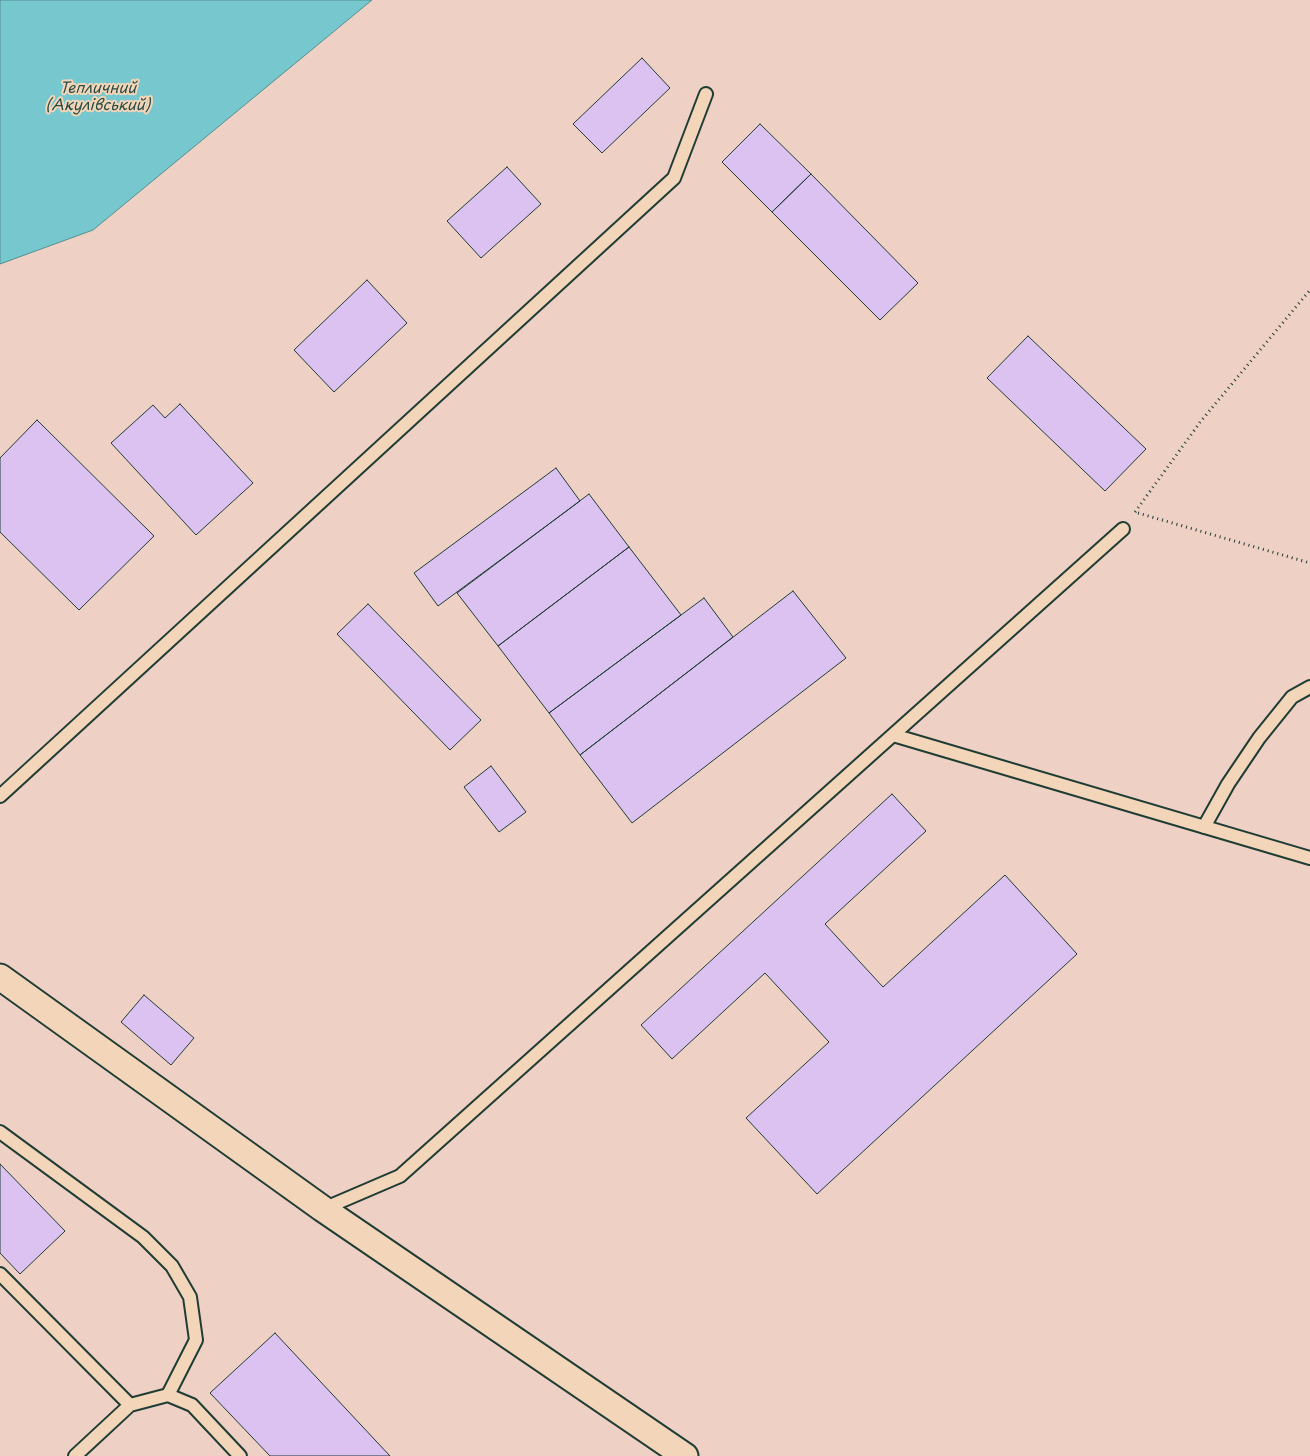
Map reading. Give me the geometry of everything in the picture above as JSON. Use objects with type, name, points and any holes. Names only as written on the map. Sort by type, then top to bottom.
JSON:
[{"type":"street","points":[[0,977],[323,1209],[685,1456]]},
{"type":"lane","points":[[0,796],[674,178],[706,94]]},
{"type":"lane","points":[[323,1209],[400,1176],[1123,529]]},
{"type":"lane","points":[[1204,827],[1228,784],[1259,738],[1292,696],[1310,687]]},
{"type":"lane","points":[[892,735],[1310,858]]},
{"type":"lane","points":[[0,1132],[142,1237],[172,1266],[190,1297],[196,1340],[168,1394]]},
{"type":"lane","points":[[0,1274],[130,1405]]},
{"type":"lane","points":[[75,1456],[130,1405],[168,1394],[192,1405],[240,1456]]},
{"type":"path","points":[[1123,529],[1201,421],[1310,290]]},
{"type":"path","points":[[1135,512],[1310,563]]},
{"type":"water","name":"Тепличний (Акулівський)","points":[[0,0],[372,0],[93,230],[0,264]]},
{"type":"building","points":[[642,58],[670,88],[602,153],[573,124]]},
{"type":"building","points":[[760,124],[811,174],[772,212],[722,162]]},
{"type":"building","points":[[507,167],[541,204],[481,258],[447,221]]},
{"type":"building","points":[[811,174],[918,283],[880,320],[772,212]]},
{"type":"building","points":[[367,280],[407,323],[334,392],[294,350]]},
{"type":"building","points":[[1028,336],[1146,449],[1105,491],[987,378]]},
{"type":"building","points":[[180,404],[253,483],[196,535],[111,443],[153,405],[165,418]]},
{"type":"building","points":[[37,420],[154,536],[79,610],[0,532],[0,458]]},
{"type":"building","points":[[556,468],[580,501],[438,606],[414,573]]},
{"type":"building","points":[[589,494],[629,547],[498,646],[457,593]]},
{"type":"building","points":[[629,547],[681,615],[549,713],[498,646]]},
{"type":"building","points":[[793,591],[846,658],[632,823],[580,755]]},
{"type":"building","points":[[704,598],[733,637],[580,755],[549,713]]},
{"type":"building","points":[[368,604],[481,720],[450,750],[337,634]]},
{"type":"building","points":[[491,766],[526,812],[499,832],[464,787]]},
{"type":"building","points":[[892,794],[926,831],[825,924],[883,987],[1005,875],[1077,954],[817,1194],[746,1118],[829,1042],[765,973],[672,1059],[641,1025]]},
{"type":"building","points":[[144,995],[194,1038],[171,1065],[121,1022]]},
{"type":"building","points":[[0,1164],[65,1231],[20,1274],[0,1253]]},
{"type":"building","points":[[275,1333],[390,1456],[270,1456],[210,1393]]}]
